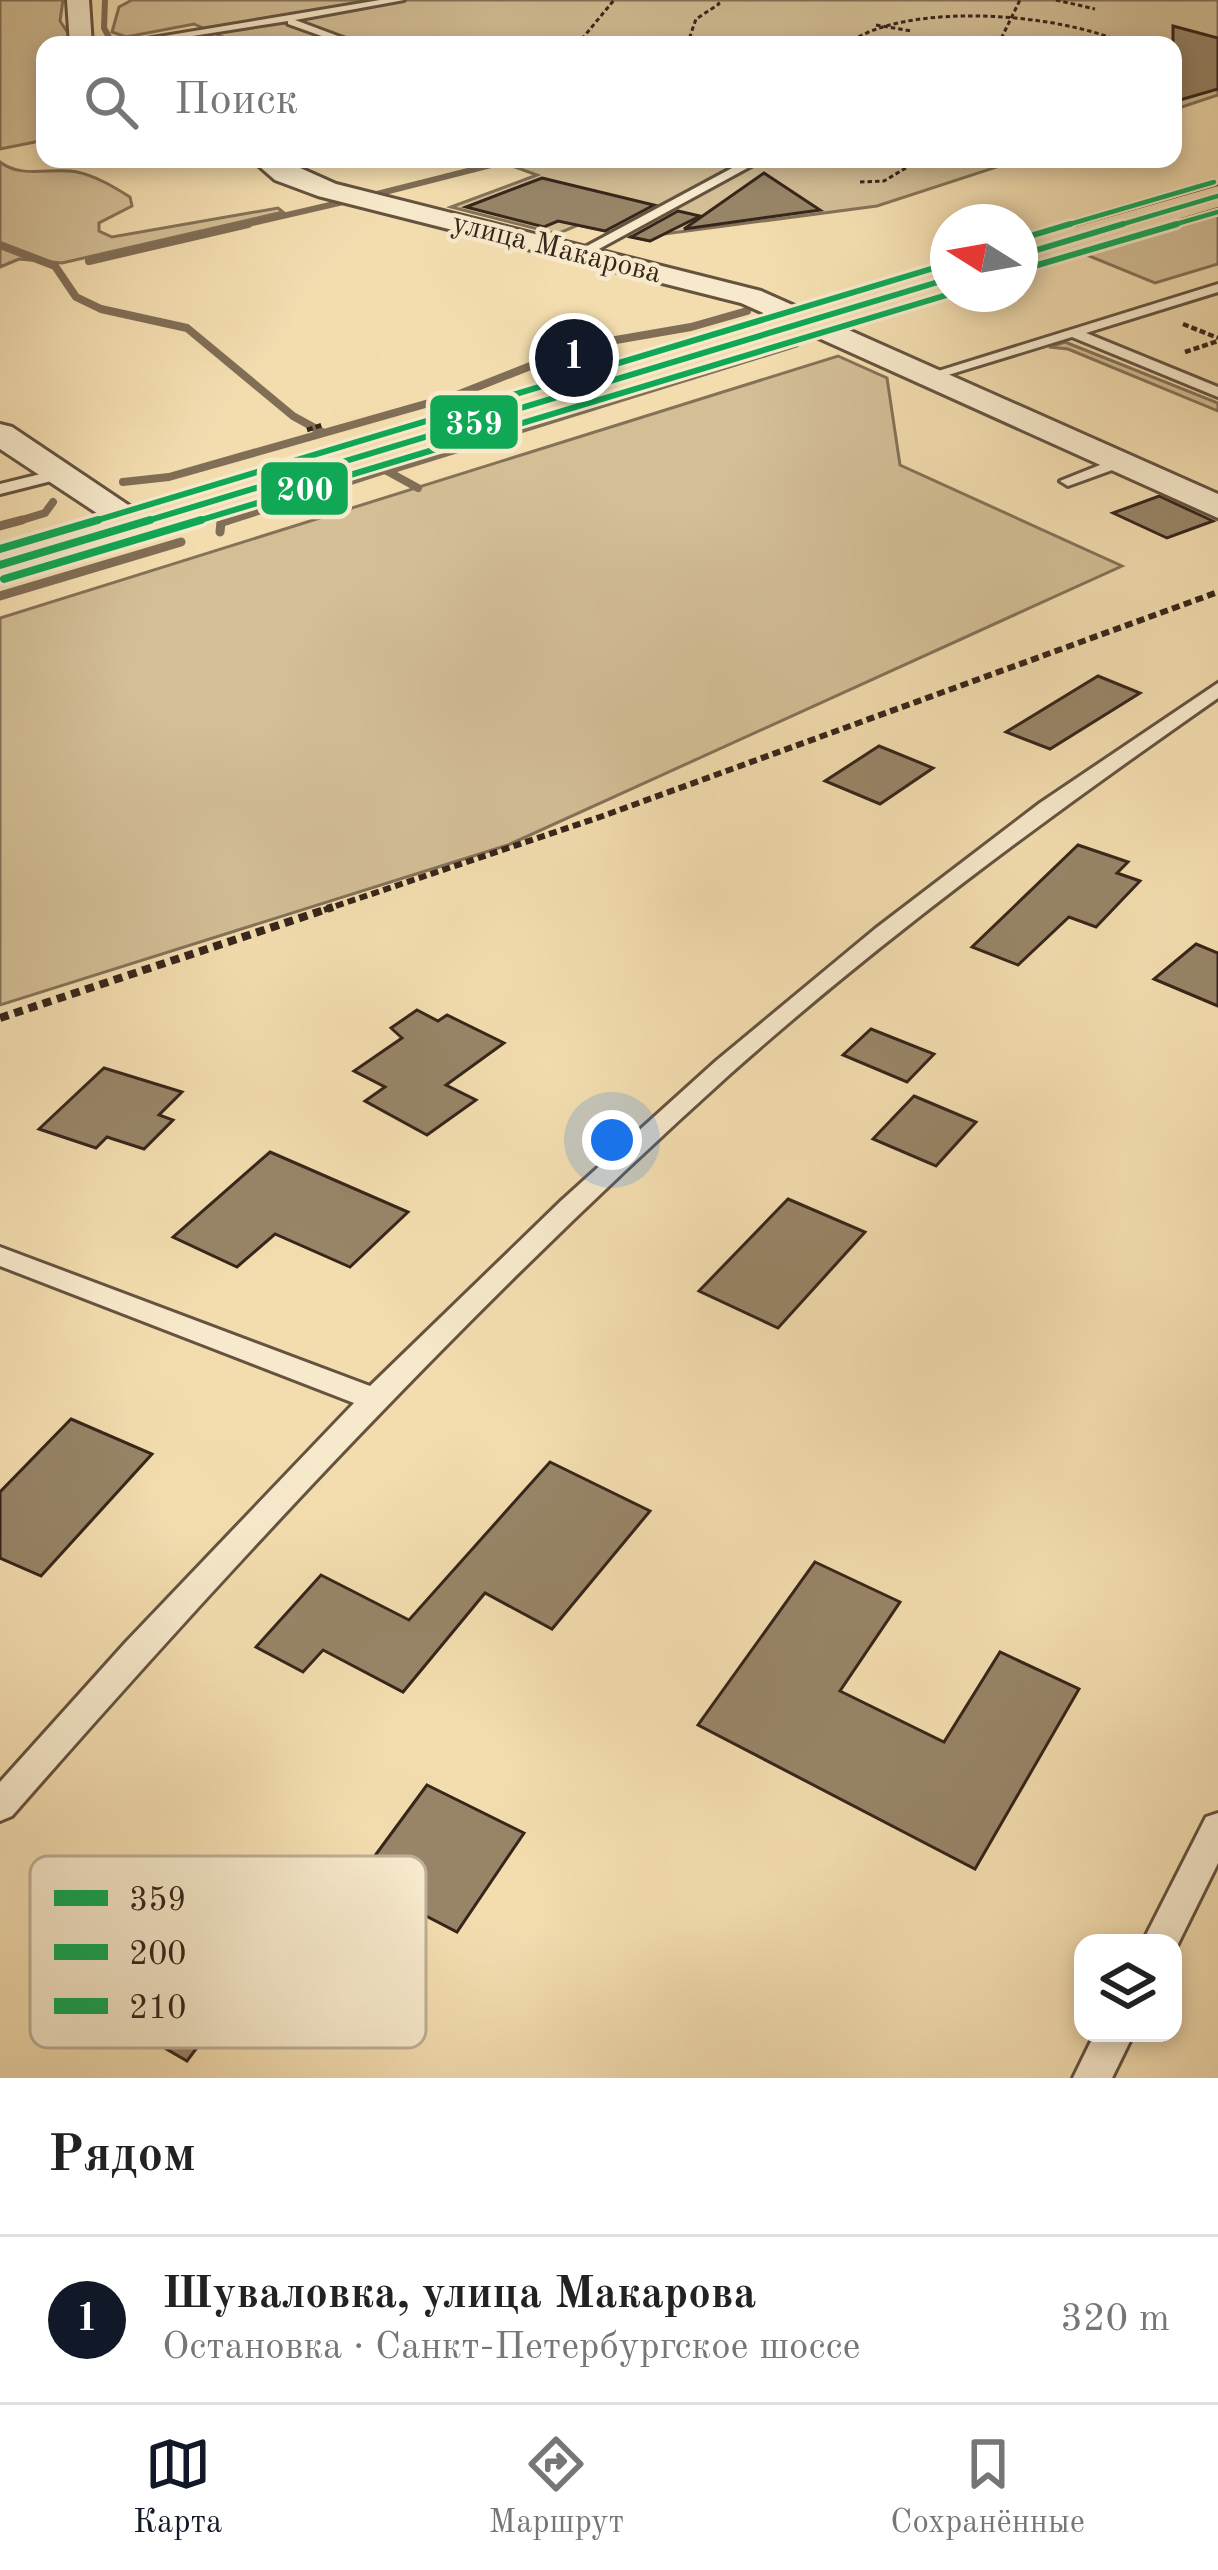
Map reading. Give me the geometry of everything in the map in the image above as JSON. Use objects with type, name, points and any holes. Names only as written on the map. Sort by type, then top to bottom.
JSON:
[{"type":"main road","points":[[1038,238],[1218,185]]},
{"type":"main road","points":[[1038,250],[1218,196]]},
{"type":"main road","points":[[815,324],[930,273]]},
{"type":"main road","points":[[0,542],[126,515],[815,324],[930,285]]},
{"type":"main road","points":[[0,565],[126,515]]},
{"type":"street","points":[[78,0],[80,36]]},
{"type":"street","name":"улица Макарова","points":[[277,168],[327,190],[751,297],[1218,506]]},
{"type":"street","points":[[0,434],[126,515]]},
{"type":"lane","points":[[181,36],[399,0]]},
{"type":"lane","points":[[289,21],[332,36]]},
{"type":"lane","points":[[580,253],[741,168]]},
{"type":"lane","points":[[931,376],[1218,288]]},
{"type":"lane","points":[[1074,333],[1218,392]]},
{"type":"lane","points":[[1068,481],[1120,462]]},
{"type":"lane","points":[[0,489],[61,474]]},
{"type":"lane","points":[[0,1806],[371,1398],[614,1166],[837,973],[1060,800],[1218,689]]},
{"type":"lane","points":[[0,1256],[371,1398]]},
{"type":"lane","points":[[1165,1934],[1218,1828]]},
{"type":"lane","points":[[1092,2078],[1110,2042]]},
{"type":"path","points":[[584,36],[614,0]]},
{"type":"path","points":[[688,36],[696,15],[719,4],[713,0]]},
{"type":"path","points":[[1003,36],[1020,0]]},
{"type":"path","points":[[1056,0],[1095,9]]},
{"type":"path","points":[[850,36],[868,24],[933,13],[1015,13],[1087,25],[1110,36]]},
{"type":"path","points":[[868,24],[912,31]]},
{"type":"path","points":[[860,182],[884,181],[906,168]]},
{"type":"path","points":[[307,430],[322,425]]},
{"type":"path","points":[[0,1018],[600,817],[1218,592]]},
{"type":"shaded area","points":[[0,0],[63,0],[60,21],[70,36],[36,36],[36,142],[0,149]]},
{"type":"shaded area","points":[[132,0],[1218,0],[1218,95],[1182,107],[1182,36],[221,36],[194,24],[123,36],[112,32],[119,7]]},
{"type":"shaded area","points":[[0,162],[18,170],[84,174],[130,197],[132,206],[99,223],[99,231],[112,237],[278,208],[283,212],[62,263],[19,259],[0,267]]},
{"type":"shaded area","points":[[518,168],[993,168],[877,206],[664,234],[650,241],[578,225],[557,234],[451,207],[537,175]]},
{"type":"shaded area","points":[[1218,205],[1218,264],[1155,283],[1077,251]]},
{"type":"shaded area","points":[[1065,342],[1218,403],[1218,411],[1068,349],[1049,347]]},
{"type":"shaded area","points":[[838,356],[887,378],[900,465],[1122,566],[508,845],[0,1005],[0,618]]},
{"type":"building","points":[[1173,26],[1218,38],[1218,89],[1182,99],[1182,36],[1173,36]]},
{"type":"building","points":[[764,173],[820,210],[684,229]]},
{"type":"building","points":[[542,178],[654,205],[605,231],[558,221],[544,227],[466,207]]},
{"type":"building","points":[[678,211],[700,216],[650,241],[631,237]]},
{"type":"building","points":[[1159,496],[1213,521],[1167,538],[1113,513]]},
{"type":"building","points":[[1098,676],[1140,693],[1050,749],[1006,732]]},
{"type":"building","points":[[879,746],[933,768],[880,804],[825,781]]},
{"type":"building","points":[[1078,845],[1128,862],[1117,873],[1140,881],[1096,927],[1069,917],[1018,965],[972,947]]},
{"type":"building","points":[[1196,944],[1218,953],[1218,1006],[1154,979]]},
{"type":"building","points":[[417,1010],[438,1021],[447,1015],[504,1043],[446,1085],[476,1100],[427,1135],[365,1101],[385,1087],[354,1071],[402,1038],[391,1028]]},
{"type":"building","points":[[871,1029],[934,1054],[907,1082],[843,1055]]},
{"type":"building","points":[[104,1068],[182,1092],[159,1115],[173,1120],[144,1149],[107,1137],[96,1148],[39,1129]]},
{"type":"building","points":[[914,1096],[976,1122],[936,1166],[873,1139]]},
{"type":"building","points":[[270,1152],[408,1212],[350,1267],[275,1234],[237,1267],[173,1237]]},
{"type":"building","points":[[788,1199],[865,1232],[778,1328],[699,1291]]},
{"type":"building","points":[[71,1419],[152,1454],[41,1576],[0,1558],[0,1492]]},
{"type":"building","points":[[550,1462],[650,1511],[552,1629],[485,1593],[403,1692],[323,1650],[303,1672],[256,1647],[321,1575],[409,1620]]},
{"type":"building","points":[[815,1562],[900,1602],[840,1691],[944,1742],[1000,1652],[1079,1689],[975,1869],[698,1725]]},
{"type":"building","points":[[427,1785],[524,1833],[457,1932],[426,1916],[426,1856],[375,1856]]},
{"type":"building","points":[[165,2048],[197,2048],[187,2061]]},
{"type":"waterway","points":[[105,0],[104,28],[108,36]]},
{"type":"waterway","points":[[377,194],[480,168]]},
{"type":"waterway","points":[[235,227],[343,202]]},
{"type":"waterway","points":[[89,261],[248,224]]},
{"type":"waterway","points":[[0,245],[55,266],[76,297],[101,309],[187,328],[293,416],[322,432]]},
{"type":"waterway","points":[[123,482],[169,477],[457,395],[581,346],[691,327],[747,311]]},
{"type":"waterway","points":[[418,488],[387,471],[795,344]]},
{"type":"waterway","points":[[221,523],[385,470]]},
{"type":"waterway","points":[[21,520],[45,513],[53,502]]},
{"type":"waterway","points":[[0,526],[21,520]]},
{"type":"waterway","points":[[12,523],[21,520]]},
{"type":"waterway","points":[[220,532],[221,522],[228,520]]},
{"type":"waterway","points":[[0,596],[181,542]]},
{"type":"transit line","name":"210","points":[[1038,234],[1214,182]]},
{"type":"transit line","name":"359","points":[[1038,250],[1218,196]]},
{"type":"transit line","name":"200","points":[[1038,265],[1218,212]]},
{"type":"transit line","name":"210","points":[[0,549],[930,269]]},
{"type":"transit line","name":"359","points":[[0,565],[930,284]]},
{"type":"transit line","name":"200","points":[[4,579],[930,300]]},
{"type":"place","name":"Шуваловка, улица Макарова","points":[[574,358]]}]
